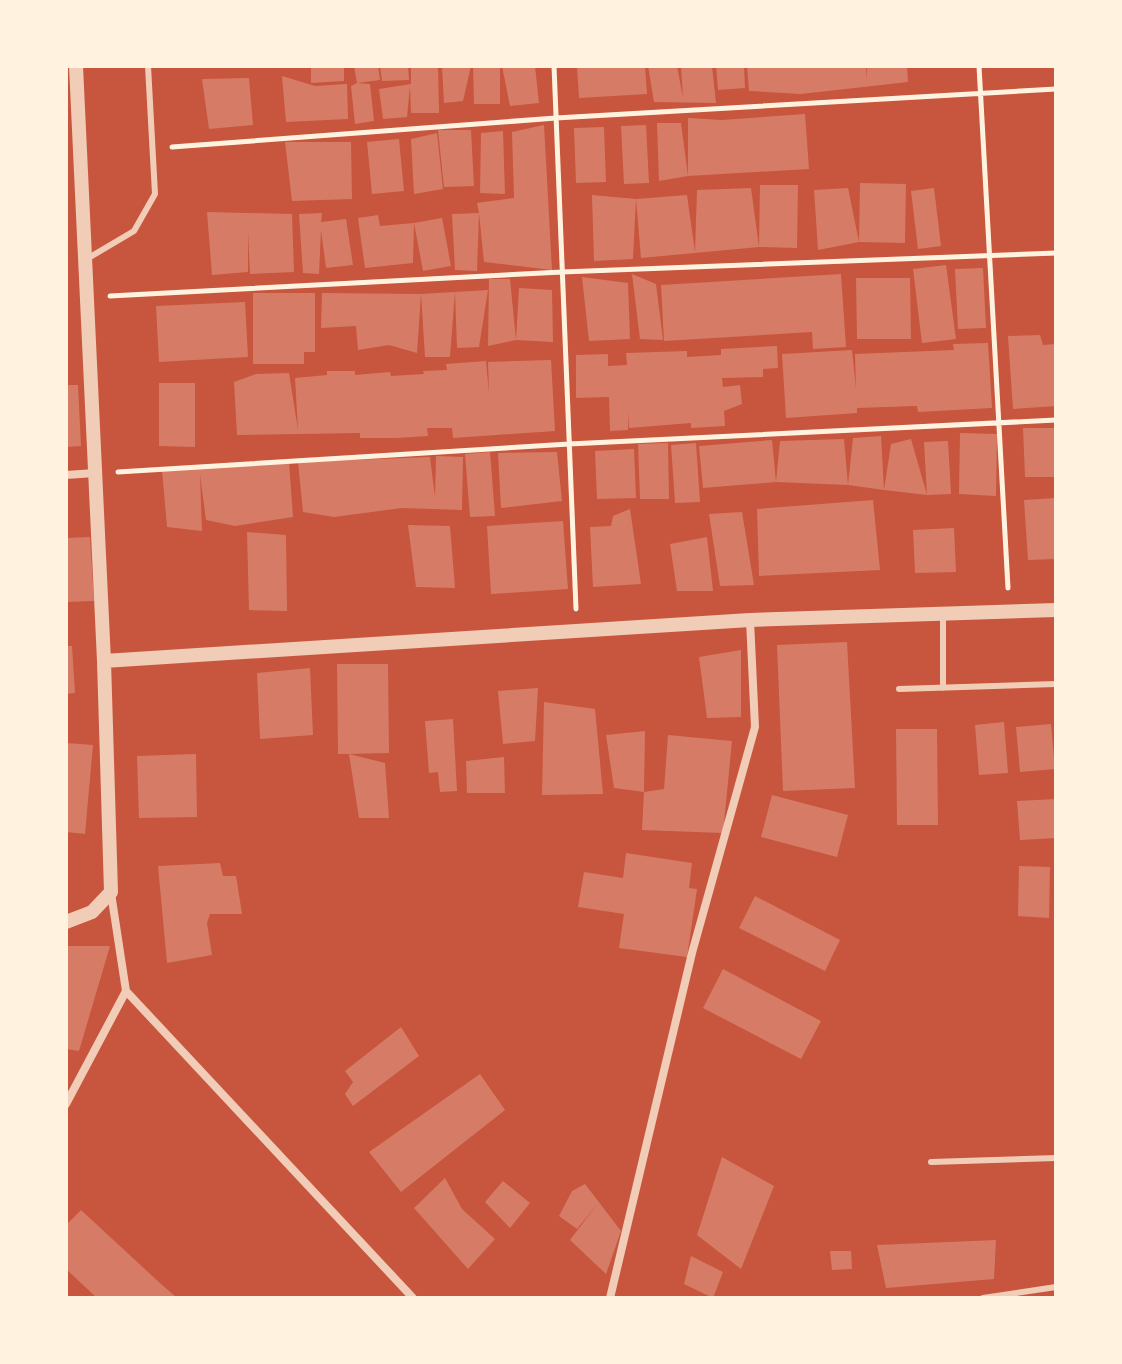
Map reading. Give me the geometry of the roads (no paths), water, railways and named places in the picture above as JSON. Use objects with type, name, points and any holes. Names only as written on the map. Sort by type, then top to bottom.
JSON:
[{"type":"street","points":[[76,66],[104,661],[111,892],[126,991],[413,1298]]},
{"type":"street","points":[[66,475],[95,473]]},
{"type":"street","points":[[104,661],[750,620],[1009,614],[1056,610]]},
{"type":"street","points":[[610,1298],[692,953],[755,727],[750,620]]},
{"type":"street","points":[[66,922],[92,912],[111,892]]},
{"type":"street","points":[[66,1104],[126,991]]},
{"type":"lane","points":[[85,260],[134,231],[155,194],[148,66]]},
{"type":"lane","points":[[943,615],[943,688]]},
{"type":"lane","points":[[899,689],[1056,684]]},
{"type":"lane","points":[[931,1162],[1056,1158]]},
{"type":"lane","points":[[983,1298],[1056,1287]]}]
